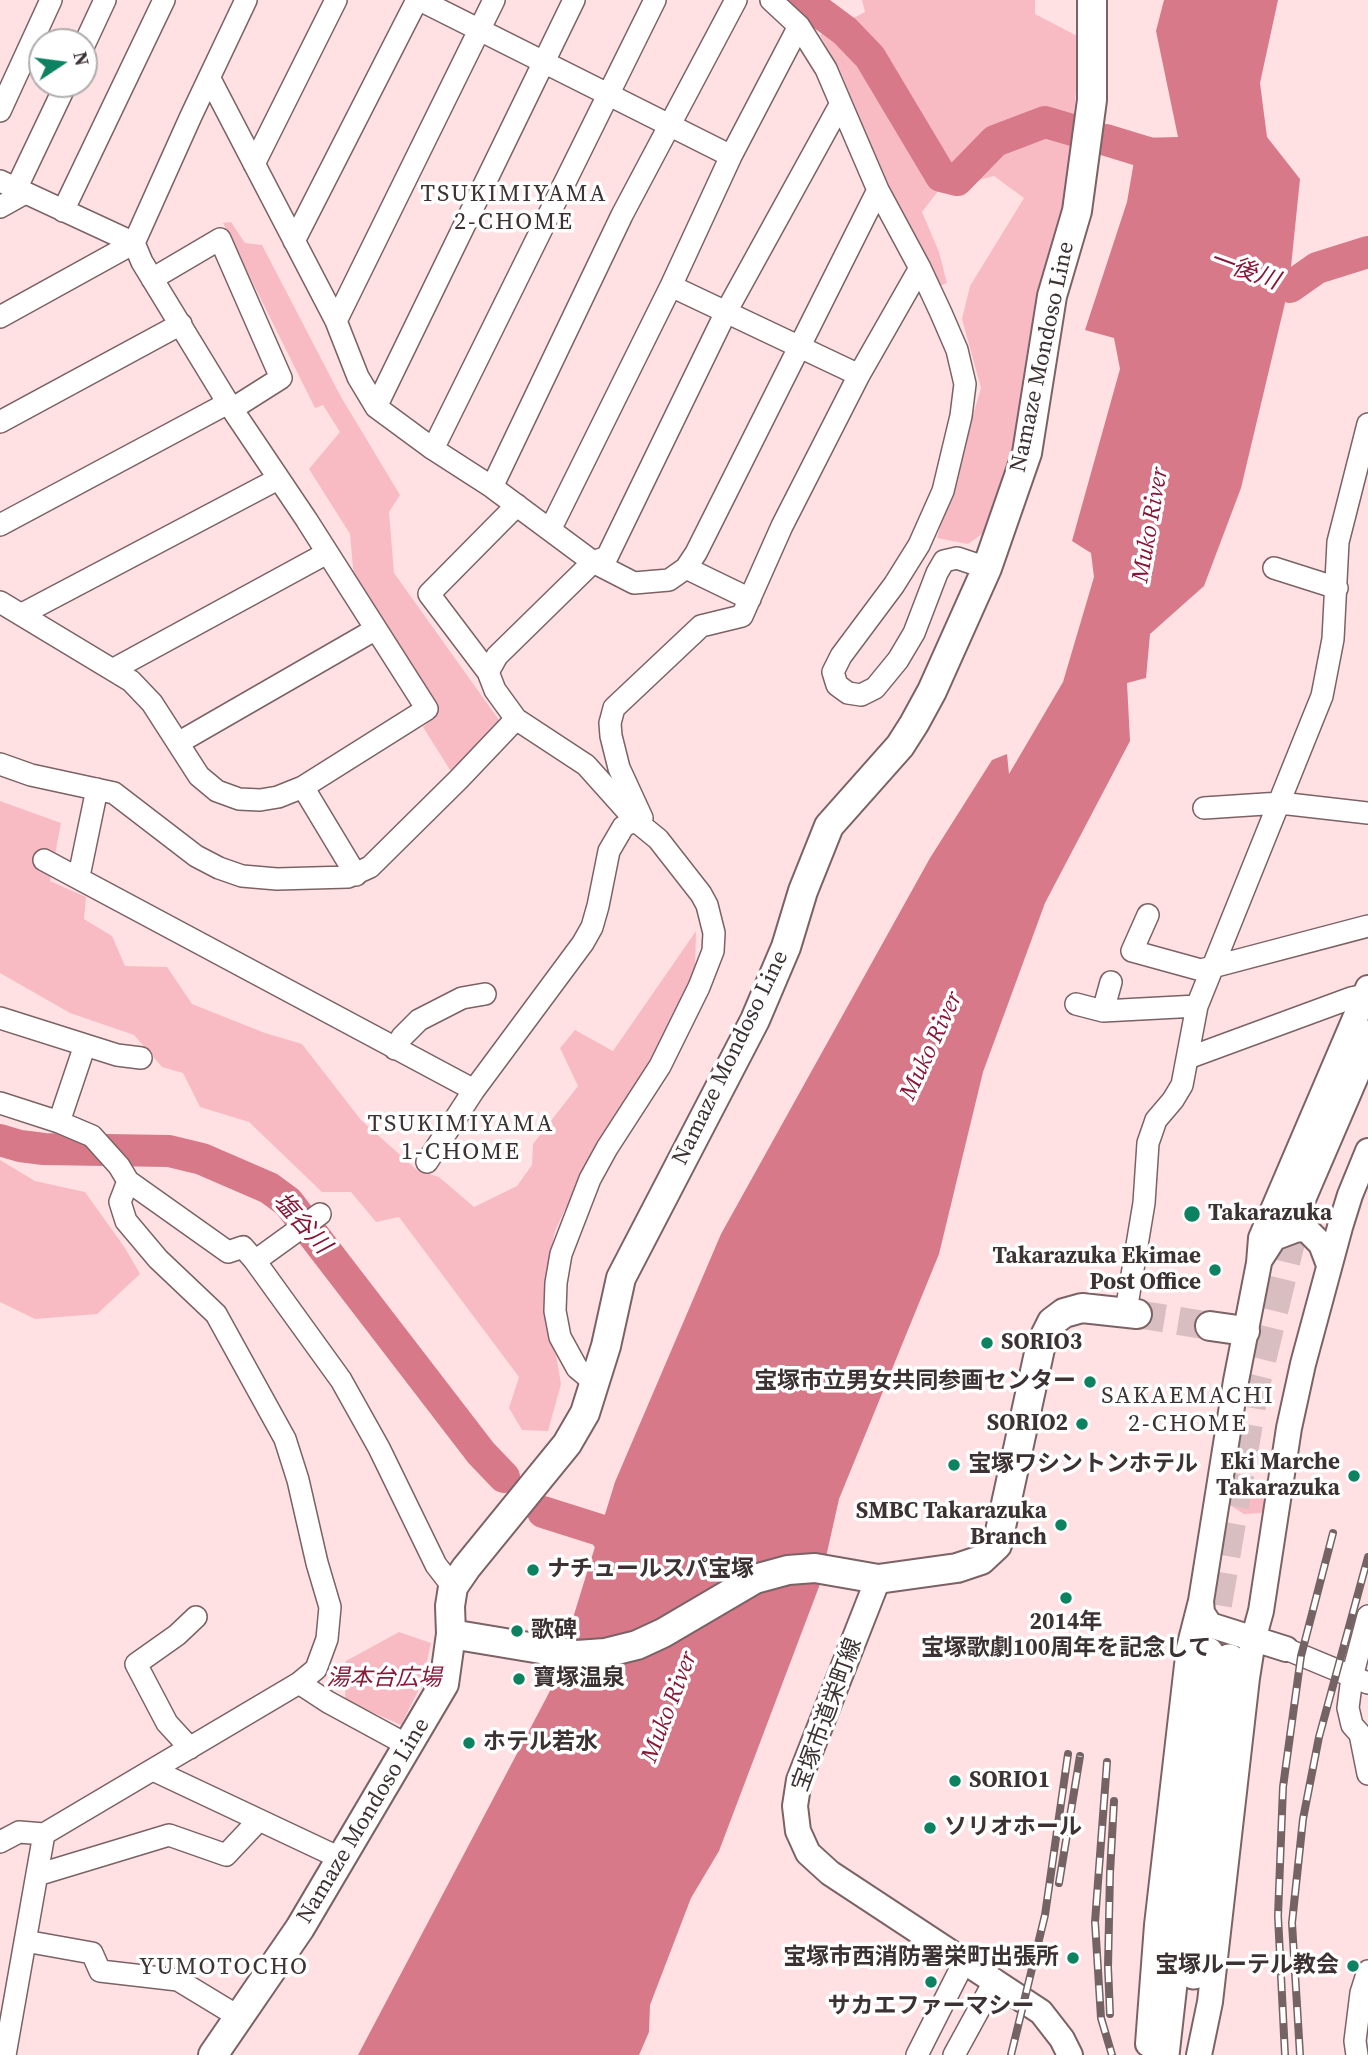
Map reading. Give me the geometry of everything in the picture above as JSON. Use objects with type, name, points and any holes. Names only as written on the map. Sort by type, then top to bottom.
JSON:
[{"type":"highway","points":[[1323,1198],[1368,1037]]},
{"type":"highway","points":[[1323,1198],[1368,1094]]},
{"type":"highway","points":[[1162,2055],[1230,1652]]},
{"type":"highway","points":[[1185,2055],[1230,1652]]},
{"type":"main road","name":"Namaze Mondoso Line","points":[[213,2055],[300,1928],[444,1684],[451,1634],[450,1606],[453,1587],[567,1444],[585,1413],[607,1346],[621,1278],[755,1020],[786,947],[803,891],[829,826],[900,746],[914,724],[932,691],[987,568],[1027,453],[1052,296],[1077,211],[1092,100],[1092,0]]},
{"type":"main road","points":[[451,1634],[576,1655],[606,1653],[636,1645],[663,1633],[755,1579],[788,1570],[815,1569],[869,1577],[957,1568],[981,1560],[997,1545],[1041,1344],[1052,1322],[1064,1313],[1082,1308],[1132,1312]]},
{"type":"main road","points":[[1210,1326],[1245,1331]]},
{"type":"street","points":[[0,111],[51,0]]},
{"type":"street","points":[[92,28],[106,0]]},
{"type":"street","points":[[63,211],[164,0]]},
{"type":"street","points":[[0,317],[134,243],[246,0]]},
{"type":"street","points":[[254,164],[336,0]]},
{"type":"street","points":[[294,241],[418,0],[731,156]]},
{"type":"street","points":[[336,321],[494,0]]},
{"type":"street","points":[[376,407],[574,0]]},
{"type":"street","points":[[433,449],[655,0]]},
{"type":"street","points":[[492,487],[588,283],[736,0]]},
{"type":"street","points":[[771,0],[799,26],[826,69],[878,190],[920,268],[957,350],[965,384],[961,416],[943,491],[919,545],[894,585],[841,656],[833,672],[837,685],[848,693],[862,695],[875,688],[898,660],[914,633],[944,561],[957,558],[987,568]]},
{"type":"street","points":[[550,530],[671,286],[731,156],[799,26]]},
{"type":"street","points":[[210,79],[336,321],[358,377],[376,407],[433,449],[492,487],[593,562],[634,583],[669,580],[686,568],[696,553],[878,190]]},
{"type":"street","points":[[0,207],[14,188],[59,98]]},
{"type":"street","points":[[488,672],[497,656],[593,562],[607,557],[726,312],[840,105]]},
{"type":"street","points":[[0,602],[131,681],[152,703],[199,776],[217,791],[239,799],[278,797],[303,787],[427,709],[230,406],[152,279],[134,243],[14,188]]},
{"type":"street","points":[[0,525],[281,378],[220,239],[152,279]]},
{"type":"street","points":[[643,827],[619,768],[611,736],[610,723],[614,708],[701,626],[742,616],[782,526],[859,375],[920,268]]},
{"type":"street","points":[[671,286],[859,375]]},
{"type":"street","points":[[0,422],[181,324]]},
{"type":"street","points":[[1132,1312],[1148,1143],[1156,1120],[1182,1084],[1197,1006],[1322,696],[1333,639],[1338,542],[1368,425]]},
{"type":"street","points":[[22,614],[278,479]]},
{"type":"street","points":[[517,505],[429,594],[488,672],[495,690],[516,719],[586,765],[692,881],[707,905],[714,933],[708,968],[660,1066],[590,1179],[561,1254],[555,1311],[561,1337],[577,1368],[595,1382]]},
{"type":"street","points":[[114,669],[327,553]]},
{"type":"street","points":[[686,568],[750,600]]},
{"type":"street","points":[[1274,568],[1337,588]]},
{"type":"street","points":[[178,743],[376,629]]},
{"type":"street","points":[[0,764],[31,775],[114,793],[196,856],[242,876],[277,879],[356,875],[370,867],[460,779],[516,719]]},
{"type":"street","points":[[303,787],[356,875]]},
{"type":"street","points":[[79,876],[97,789]]},
{"type":"street","points":[[1203,808],[1280,803],[1368,813]]},
{"type":"street","points":[[428,1162],[474,1090],[583,943],[598,906],[609,851],[623,827],[629,823],[643,827]]},
{"type":"street","points":[[44,860],[79,876],[474,1090]]},
{"type":"street","points":[[1148,915],[1132,951],[1201,970],[1368,926]]},
{"type":"street","points":[[1103,1011],[1111,982]]},
{"type":"street","points":[[1188,1058],[1366,992]]},
{"type":"street","points":[[1148,2055],[1158,1912],[1189,1648],[1201,1601],[1245,1331],[1259,1263],[1261,1238],[1366,992]]},
{"type":"street","points":[[395,1049],[402,1037],[419,1020],[462,998],[485,994]]},
{"type":"street","points":[[1076,1004],[1103,1011],[1197,1006]]},
{"type":"street","points":[[0,1018],[117,1055],[141,1058]]},
{"type":"street","points":[[59,1122],[85,1045]]},
{"type":"street","points":[[0,1103],[100,1134],[128,1181],[228,1252],[243,1247],[256,1261],[341,1380],[379,1448],[436,1566],[453,1587]]},
{"type":"street","points":[[1259,1263],[1274,1238],[1320,1219],[1323,1198],[1368,1151]]},
{"type":"street","points":[[0,1842],[19,1832],[44,1834],[299,1683],[316,1669],[327,1639],[330,1607],[285,1439],[216,1314],[158,1259],[126,1221],[120,1202],[128,1181]]},
{"type":"street","points":[[1323,1198],[1329,1265],[1289,1428],[1261,1611],[1265,1627],[1286,1649],[1360,1680]]},
{"type":"street","points":[[256,1261],[320,1214]]},
{"type":"street","points":[[1298,1229],[1307,1230],[1321,1244],[1329,1265]]},
{"type":"street","name":"宝塚市道栄町線","points":[[869,1577],[799,1780],[795,1805],[798,1831],[808,1853],[830,1872],[1041,2012],[1062,2039],[1070,2055]]},
{"type":"street","points":[[1201,1601],[1205,1620],[1230,1652],[1255,1661],[1267,1651],[1286,1649]]},
{"type":"street","points":[[1230,1652],[1261,1611]]},
{"type":"street","points":[[1199,2055],[1210,2002],[1230,1652],[1226,1629],[1242,1625],[1261,1611]]},
{"type":"street","points":[[1368,1616],[1360,1680],[1348,1707],[1352,1725],[1360,1734],[1368,1774]]},
{"type":"street","points":[[190,1748],[167,1723],[136,1664],[177,1635],[196,1617]]},
{"type":"street","points":[[1230,1652],[1286,1649]]},
{"type":"street","points":[[299,1683],[409,1746]]},
{"type":"street","points":[[153,1770],[342,1859]]},
{"type":"street","points":[[37,1875],[169,1835],[226,1855],[258,1821]]},
{"type":"street","points":[[7,2055],[44,1834]]},
{"type":"street","points":[[25,1941],[92,1953],[100,1971],[178,1980],[239,2017]]},
{"type":"street","points":[[916,2055],[965,1960]]},
{"type":"street","points":[[1357,2055],[1355,2041],[1361,1993],[1368,1971]]},
{"type":"street","points":[[954,2055],[995,1980]]},
{"type":"green space","points":[[862,0],[1035,0],[1035,14],[1081,38],[1065,210],[1030,336],[1023,415],[985,532],[968,544],[937,538],[981,388],[962,319],[970,286],[1024,198],[994,176],[939,190],[922,212],[939,252],[947,283],[940,286],[881,171],[842,75],[820,35],[865,12]]},
{"type":"green space","points":[[231,222],[245,243],[262,245],[341,397],[400,495],[389,512],[394,573],[499,720],[452,773],[423,727],[438,714],[354,579],[350,534],[309,469],[340,432],[323,405],[315,408],[223,223]]},
{"type":"green space","points":[[0,801],[61,823],[50,881],[86,897],[84,919],[112,936],[125,966],[167,967],[192,1004],[265,1033],[302,1044],[361,1120],[417,1170],[439,1177],[474,1207],[517,1186],[532,1165],[533,1144],[578,1086],[560,1048],[575,1030],[613,1051],[696,931],[695,974],[648,1065],[583,1171],[555,1231],[544,1284],[561,1384],[548,1431],[522,1430],[509,1408],[519,1377],[399,1217],[376,1222],[351,1192],[322,1192],[249,1122],[200,1107],[183,1073],[162,1067],[134,1035],[70,1013],[0,973]]},
{"type":"green space","points":[[0,1160],[35,1181],[85,1192],[125,1248],[140,1274],[97,1314],[35,1319],[0,1302]]},
{"type":"green space","points":[[1237,1491],[1262,1496],[1267,1503],[1265,1511],[1244,1514],[1230,1505],[1229,1493]]},
{"type":"green space","name":"湯本台広場","points":[[399,1632],[431,1643],[422,1683],[401,1725],[345,1700],[346,1661]]},
{"type":"water","name":"Muko River","points":[[1164,0],[1278,0],[1260,83],[1267,137],[1300,179],[1289,286],[1241,488],[1204,586],[1150,634],[1146,678],[1127,683],[1130,741],[1045,903],[983,1072],[939,1254],[839,1499],[820,1584],[719,1851],[691,1898],[650,2005],[649,2032],[639,2055],[358,2055],[551,1689],[615,1482],[721,1234],[930,858],[992,760],[1007,754],[1009,774],[1063,682],[1094,577],[1091,553],[1072,541],[1120,369],[1114,338],[1085,330],[1127,202],[1138,138],[1178,137],[1156,31]]},
{"type":"waterway","points":[[803,0],[845,31],[870,57],[941,176],[957,180],[995,141],[1045,122],[1079,132]]},
{"type":"waterway","points":[[1106,140],[1178,162]]},
{"type":"waterway","name":"一後川","points":[[1247,272],[1290,287],[1317,268],[1368,252]]},
{"type":"waterway","name":"塩谷川","points":[[0,1140],[44,1149],[169,1151],[202,1159],[269,1188],[288,1202],[481,1453],[504,1477]]},
{"type":"waterway","name":"塩谷川","points":[[543,1512],[603,1531],[627,1565]]},
{"type":"tunnel","points":[[1207,1654],[1252,1391],[1300,1195]]},
{"type":"tunnel","points":[[1137,1314],[1210,1326]]},
{"type":"railway","points":[[1285,2055],[1278,1916],[1283,1787],[1301,1656],[1333,1533]]},
{"type":"railway","points":[[1300,2055],[1292,1923],[1303,1819],[1319,1737],[1368,1557]]},
{"type":"railway","points":[[1011,2055],[1045,1915],[1068,1754]]},
{"type":"railway","points":[[1059,1883],[1080,1756]]},
{"type":"railway","points":[[1107,1762],[1095,1922],[1101,2018],[1112,2055]]},
{"type":"railway","points":[[1110,2014],[1108,1967],[1114,1801]]},
{"type":"place","name":"Takarazuka","points":[[1192,1214]]},
{"type":"place","name":"Takarazuka Ekimae Post Office","points":[[1215,1270]]},
{"type":"place","name":"SORIO3","points":[[987,1343]]},
{"type":"place","name":"宝塚市立男女共同参画センター","points":[[1090,1382]]},
{"type":"place","name":"SORIO2","points":[[1082,1424]]},
{"type":"place","name":"宝塚ワシントンホテル","points":[[954,1465]]},
{"type":"place","name":"Eki Marche Takarazuka","points":[[1354,1476]]},
{"type":"place","name":"SMBC Takarazuka Branch","points":[[1061,1525]]},
{"type":"place","name":"ナチュールスパ宝塚","points":[[533,1570]]},
{"type":"place","name":"2014年 宝塚歌劇100周年を記念して","points":[[1066,1598]]},
{"type":"place","name":"歌碑","points":[[517,1631]]},
{"type":"place","name":"寶塚温泉","points":[[519,1679]]},
{"type":"place","name":"ホテル若水","points":[[469,1743]]},
{"type":"place","name":"SORIO1","points":[[955,1781]]},
{"type":"place","name":"ソリオホール","points":[[930,1828]]},
{"type":"place","name":"宝塚市西消防署栄町出張所","points":[[1073,1958]]},
{"type":"place","name":"宝塚ルーテル教会","points":[[1353,1966]]},
{"type":"place","name":"サカエファーマシー","points":[[931,1982]]},
{"type":"district","name":"TSUKIMIYAMA 2-CHOME","points":[[514,209]]},
{"type":"district","name":"TSUKIMIYAMA 1-CHOME","points":[[461,1139]]},
{"type":"district","name":"SAKAEMACHI 2-CHOME","points":[[1188,1411]]},
{"type":"district","name":"YUMOTOCHO","points":[[224,1968]]}]
